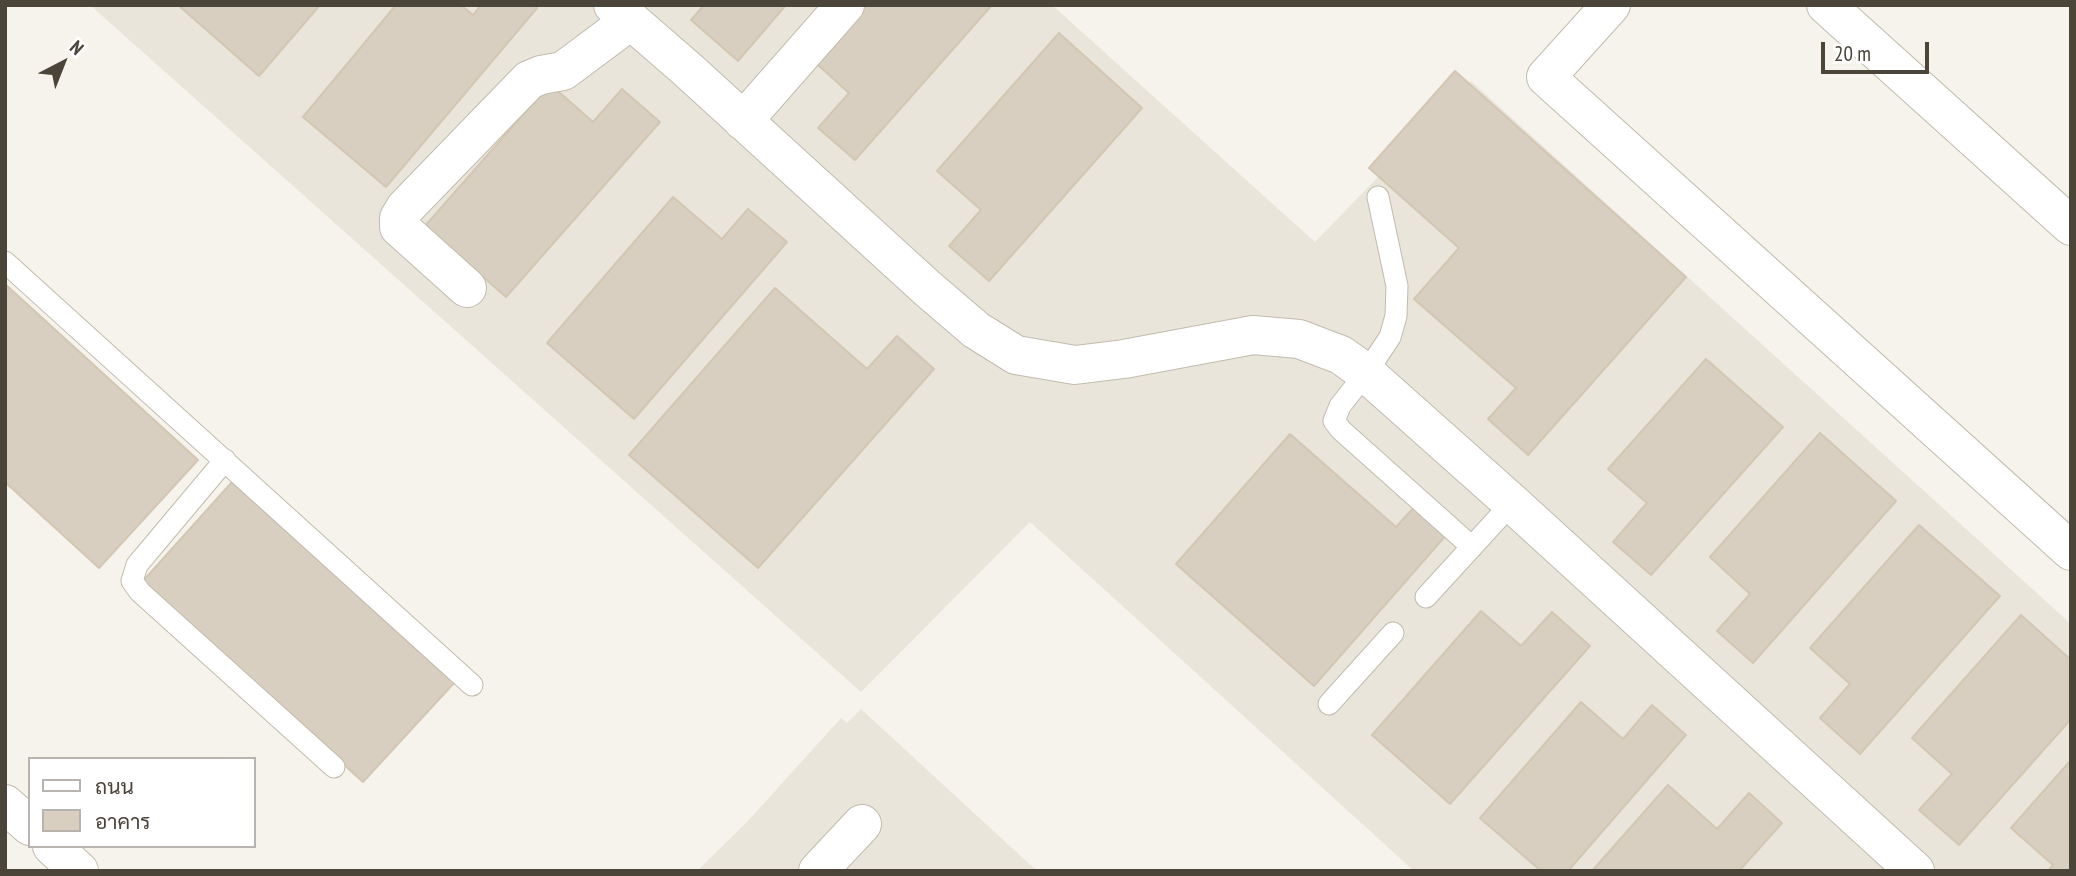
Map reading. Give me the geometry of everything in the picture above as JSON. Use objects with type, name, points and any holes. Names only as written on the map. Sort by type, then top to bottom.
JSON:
[{"type":"street","points":[[743,121],[845,5]]},
{"type":"street","points":[[1611,5],[1546,77],[2071,551]]},
{"type":"street","points":[[1826,5],[2071,226]]},
{"type":"street","points":[[467,288],[399,227],[399,218],[405,208],[530,80],[563,71],[621,11],[927,288],[976,330],[1016,355],[1075,365],[1124,359],[1253,335],[1299,339],[1342,355],[1366,373],[1512,503],[1915,871]]},
{"type":"street","points":[[5,804],[28,824]]},
{"type":"street","points":[[818,871],[862,824]]},
{"type":"street","points":[[54,848],[79,871]]},
{"type":"lane","points":[[1378,197],[1397,286],[1396,316],[1390,337],[1340,406],[1334,421],[1472,547]]},
{"type":"lane","points":[[5,262],[472,685]]},
{"type":"lane","points":[[225,460],[137,565],[132,581],[139,592],[334,767]]},
{"type":"lane","points":[[1426,597],[1512,503]]},
{"type":"lane","points":[[1329,704],[1393,633]]},
{"type":"shaded area","points":[[90,5],[1052,5],[1315,242],[1471,81],[2071,624],[2071,871],[1414,871],[1030,522],[861,692]]},
{"type":"shaded area","points":[[861,709],[1037,871],[697,871],[748,821],[841,718],[847,723]]},
{"type":"building","points":[[178,5],[320,5],[259,76]]},
{"type":"building","points":[[396,5],[461,5],[473,15],[481,5],[534,5],[537,8],[386,187],[303,117]]},
{"type":"building","points":[[704,5],[786,5],[738,61],[691,20]]},
{"type":"building","points":[[851,5],[992,5],[855,160],[818,128],[849,93],[807,55]]},
{"type":"building","points":[[1059,33],[1142,108],[989,281],[949,246],[981,210],[937,171]]},
{"type":"building","points":[[1455,71],[1686,277],[1528,455],[1488,419],[1516,388],[1414,299],[1459,248],[1369,168]]},
{"type":"building","points":[[550,84],[593,122],[622,89],[660,122],[506,297],[425,226]]},
{"type":"building","points":[[673,197],[722,239],[748,209],[787,242],[634,419],[547,343]]},
{"type":"building","points":[[5,284],[198,460],[99,568],[5,482]]},
{"type":"building","points":[[775,288],[867,369],[897,336],[934,369],[758,568],[629,455]]},
{"type":"building","points":[[1706,359],[1783,427],[1651,575],[1613,542],[1647,503],[1608,469]]},
{"type":"building","points":[[1820,433],[1896,501],[1753,663],[1717,631],[1750,594],[1710,557]]},
{"type":"building","points":[[1290,434],[1396,527],[1416,505],[1448,533],[1314,686],[1176,564]]},
{"type":"building","points":[[232,482],[454,683],[363,782],[142,582]]},
{"type":"building","points":[[1919,525],[2000,596],[1860,754],[1820,718],[1850,684],[1810,648]]},
{"type":"building","points":[[1481,611],[1521,646],[1552,612],[1590,646],[1450,804],[1372,735]]},
{"type":"building","points":[[2021,615],[2071,660],[2071,719],[1959,845],[1919,810],[1952,774],[1912,738]]},
{"type":"building","points":[[1581,702],[1623,739],[1652,705],[1686,735],[1568,871],[1541,871],[1480,818]]},
{"type":"building","points":[[2071,760],[2071,871],[2048,871],[2053,865],[2011,828]]},
{"type":"building","points":[[1668,785],[1717,829],[1749,793],[1782,823],[1739,871],[1592,871]]}]
